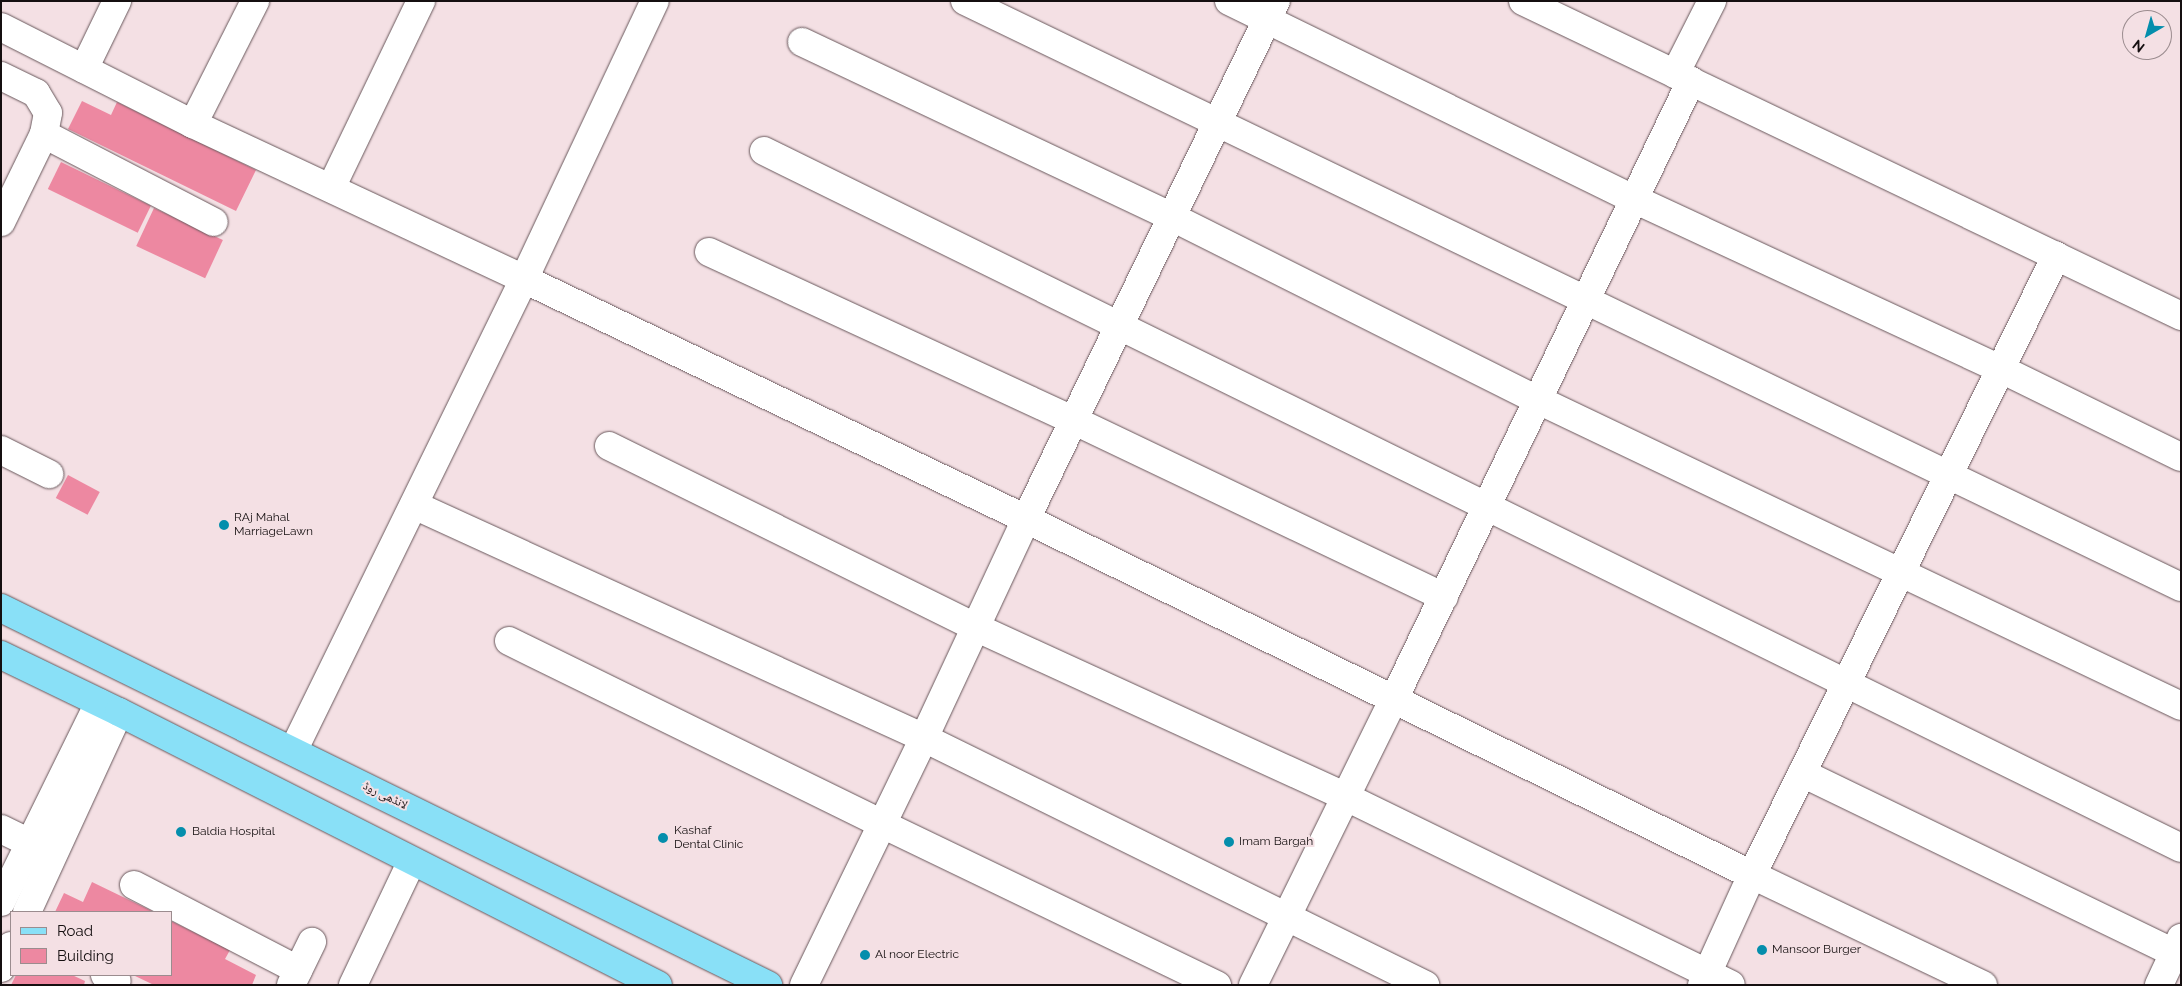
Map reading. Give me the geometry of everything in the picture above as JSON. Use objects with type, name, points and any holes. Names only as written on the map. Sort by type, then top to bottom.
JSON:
[{"type":"main road","name":"لانڈھی روڈ","points":[[1,608],[768,985]]},
{"type":"main road","points":[[1,655],[109,707],[658,985]]},
{"type":"street","points":[[84,69],[118,1]]},
{"type":"street","points":[[193,124],[255,1]]},
{"type":"street","points":[[331,188],[421,1]]},
{"type":"street","points":[[293,751],[524,279],[655,1]]},
{"type":"street","points":[[965,1],[2181,587]]},
{"type":"street","points":[[1229,1],[1272,10],[1634,199],[2001,369],[2181,457]]},
{"type":"street","points":[[1524,1],[2181,316]]},
{"type":"street","points":[[1253,985],[1444,597],[1634,199],[1712,1]]},
{"type":"street","points":[[804,985],[924,738],[1073,420],[1272,10]]},
{"type":"street","points":[[1,27],[193,124],[524,279],[1026,519],[1752,875],[1983,985]]},
{"type":"street","points":[[802,42],[1172,217],[1538,400],[2181,706]]},
{"type":"street","points":[[1,76],[36,94],[48,113],[44,134],[1,222]]},
{"type":"street","points":[[44,134],[214,222]]},
{"type":"street","points":[[764,152],[2181,848]]},
{"type":"street","points":[[709,252],[1073,420],[1444,597]]},
{"type":"street","points":[[1704,979],[1752,875],[2056,256]]},
{"type":"street","points":[[609,446],[975,627],[1346,797],[1704,979],[1731,985]]},
{"type":"street","points":[[1,450],[49,474]]},
{"type":"street","points":[[414,504],[924,738],[1425,985]]},
{"type":"street","points":[[509,641],[882,824],[1217,985]]},
{"type":"street","points":[[27,911],[75,779],[109,707]]},
{"type":"street","points":[[1802,773],[2178,949],[2159,985]]},
{"type":"street","points":[[1,902],[30,843],[75,779]]},
{"type":"street","points":[[1,830],[30,843]]},
{"type":"street","points":[[353,985],[412,861]]},
{"type":"street","points":[[134,886],[295,977],[312,942]]},
{"type":"street","points":[[1,968],[10,948]]},
{"type":"building","points":[[82,101],[111,115],[117,102],[256,170],[236,211],[68,129]]},
{"type":"building","points":[[61,162],[151,206],[138,233],[48,189]]},
{"type":"building","points":[[154,208],[223,240],[205,278],[136,246]]},
{"type":"building","points":[[68,475],[100,492],[88,515],[56,498]]},
{"type":"building","points":[[92,882],[152,911],[55,911],[64,893],[83,902]]},
{"type":"building","points":[[172,921],[230,950],[225,959],[256,975],[252,985],[154,985],[135,976],[172,976]]},
{"type":"building","points":[[16,976],[74,976],[85,981],[84,985],[11,985]]},
{"type":"place","name":"RAj Mahal MarriageLawn","points":[[224,525]]},
{"type":"place","name":"Baldia Hospital","points":[[181,832]]},
{"type":"place","name":"Kashaf Dental Clinic","points":[[663,838]]},
{"type":"place","name":"Imam Bargah","points":[[1229,842]]},
{"type":"place","name":"Mansoor Burger","points":[[1762,950]]},
{"type":"place","name":"Al noor Electric","points":[[865,955]]}]
